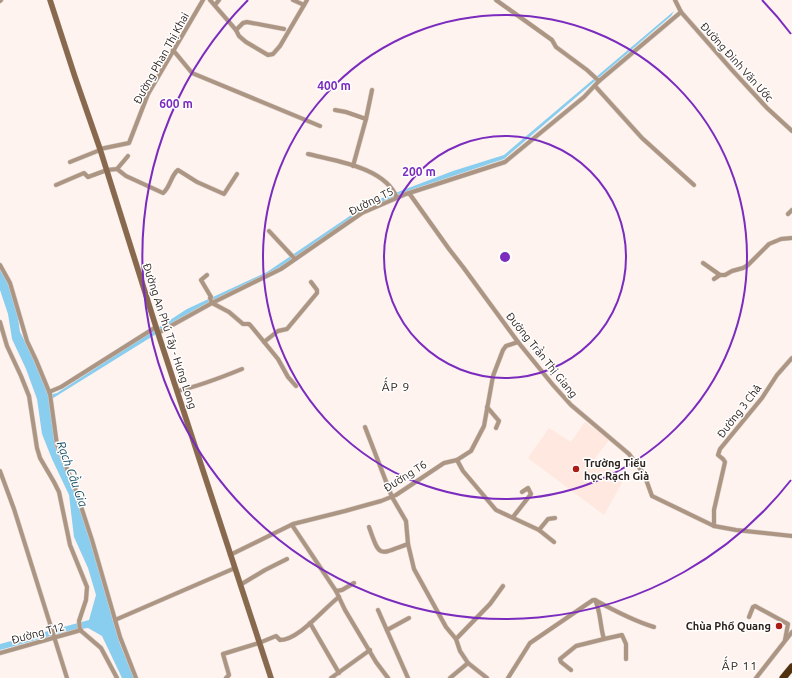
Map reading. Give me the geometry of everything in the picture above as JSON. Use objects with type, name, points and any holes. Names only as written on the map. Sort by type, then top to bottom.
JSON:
[{"type":"highway","points":[[783,678],[792,667]]},
{"type":"street","name":"Đường An Phú Tây - Hưng Long","points":[[50,0],[107,170],[270,678]]},
{"type":"street","name":"Đường Phan Thị Khai","points":[[100,149],[129,143],[148,94],[203,0]]},
{"type":"street","points":[[210,0],[236,30],[239,36],[246,42],[268,54],[273,54],[280,46],[307,0]]},
{"type":"street","points":[[215,5],[219,0]]},
{"type":"street","points":[[293,0],[304,5]]},
{"type":"street","points":[[496,0],[552,40],[556,47],[594,76],[598,81]]},
{"type":"street","name":"Đường Đinh Văn Ước","points":[[675,0],[681,12],[766,108],[792,131]]},
{"type":"street","name":"Đường T5","points":[[49,393],[157,329],[211,300],[263,278],[362,213],[396,195],[409,193],[505,162],[584,97],[598,81],[681,12]]},
{"type":"street","points":[[236,30],[243,23],[247,22],[284,29]]},
{"type":"street","points":[[173,50],[192,73],[320,126]]},
{"type":"street","points":[[595,86],[642,138],[694,185]]},
{"type":"street","points":[[352,166],[366,119],[372,90]]},
{"type":"street","points":[[334,110],[346,112],[366,119]]},
{"type":"street","points":[[70,162],[100,149]]},
{"type":"street","points":[[308,154],[373,173],[380,177],[396,195]]},
{"type":"street","points":[[117,169],[128,156]]},
{"type":"street","points":[[56,184],[84,173],[88,176],[107,170],[117,169],[126,176],[163,194],[166,192],[175,172],[178,170],[197,182],[224,194],[237,174]]},
{"type":"street","name":"Đường Trần Thị Giang","points":[[409,193],[518,342],[553,385],[571,405],[629,454],[644,474],[652,496],[714,526],[792,536]]},
{"type":"street","points":[[788,214],[792,210]]},
{"type":"street","points":[[269,231],[293,258]]},
{"type":"street","points":[[714,279],[720,275],[725,275],[746,266],[764,248],[773,242],[781,239],[792,238]]},
{"type":"street","points":[[703,263],[720,275]]},
{"type":"street","points":[[0,265],[10,283],[27,341],[49,393],[57,445],[75,488],[120,637],[136,678]]},
{"type":"street","points":[[207,275],[201,280],[211,297],[211,300],[243,324],[249,324],[278,359],[291,381],[296,386]]},
{"type":"street","points":[[264,342],[276,332],[287,329],[317,293],[317,290],[311,282]]},
{"type":"street","points":[[0,322],[7,346],[29,396],[37,448],[40,458],[58,492],[70,545],[87,587],[87,594],[79,621],[80,630],[101,648],[117,678]]},
{"type":"street","name":"Đường T6","points":[[230,555],[292,525],[392,497],[444,463],[457,460],[471,450],[484,426],[493,376],[503,350],[506,346],[518,342]]},
{"type":"street","name":"Đường 3 Chả","points":[[714,526],[714,510],[724,462],[718,455],[720,449],[762,398],[792,358]]},
{"type":"street","points":[[177,391],[222,378],[242,369]]},
{"type":"street","points":[[487,407],[499,422],[496,428]]},
{"type":"street","points":[[365,427],[392,497],[406,521],[408,544],[414,569],[446,627],[456,639],[460,651],[468,663],[487,678]]},
{"type":"street","points":[[457,460],[463,471],[496,510],[539,530],[554,542]]},
{"type":"street","points":[[0,471],[67,678]]},
{"type":"street","points":[[513,517],[531,494],[528,488],[522,492]]},
{"type":"street","points":[[539,530],[548,519],[555,518]]},
{"type":"street","points":[[292,525],[336,591],[345,610],[376,662],[388,678]]},
{"type":"street","points":[[369,527],[377,548],[382,552],[408,544]]},
{"type":"street","points":[[240,585],[287,559]]},
{"type":"street","points":[[115,620],[235,568]]},
{"type":"street","points":[[336,591],[342,590],[354,583]]},
{"type":"street","points":[[456,639],[490,604],[503,586]]},
{"type":"street","points":[[226,678],[229,675],[223,654],[276,636],[280,640],[283,640],[310,624],[329,604],[339,597]]},
{"type":"street","points":[[508,678],[530,643],[592,600],[595,600],[623,614],[634,621],[654,627]]},
{"type":"street","points":[[595,600],[599,608],[599,618],[604,639]]},
{"type":"street","points":[[749,617],[753,607],[755,606],[788,624],[785,640]]},
{"type":"street","points":[[378,610],[408,678]]},
{"type":"street","points":[[387,630],[409,618]]},
{"type":"street","points":[[310,624],[338,673]]},
{"type":"street","name":"Đường T12","points":[[0,653],[80,630]]},
{"type":"street","points":[[756,678],[792,632]]},
{"type":"street","points":[[571,670],[561,662],[560,659],[576,646],[622,635],[626,644],[626,659]]},
{"type":"street","points":[[331,678],[370,650]]},
{"type":"street","points":[[450,678],[468,663]]},
{"type":"shaded area","name":"Trường Tiểu học Rạch Già","points":[[585,422],[609,440],[595,458],[624,479],[604,515],[528,458],[549,428],[571,442]]},
{"type":"water","points":[[674,11],[671,16],[504,159],[417,188],[372,206],[359,213],[278,269],[198,308],[50,400],[56,448],[76,494],[120,644],[134,678],[122,678],[102,636],[88,628],[68,631],[0,650],[0,644],[89,620],[96,595],[88,568],[74,537],[69,495],[42,434],[37,399],[26,369],[12,339],[8,314],[0,290],[0,267],[16,304],[20,332],[35,361],[49,395],[57,393],[187,309],[267,272],[369,203],[453,171],[504,155]]},
{"type":"place","name":"Trường Tiểu học Rạch Già","points":[[576,469]]},
{"type":"place","name":"Chùa Phổ Quang","points":[[779,626]]},
{"type":"district","name":"ẤP 9","points":[[396,387]]},
{"type":"district","name":"ẤP 11","points":[[740,666]]},
{"type":"water label","name":"Rạch Cầu Gia","points":[[72,474]]}]
